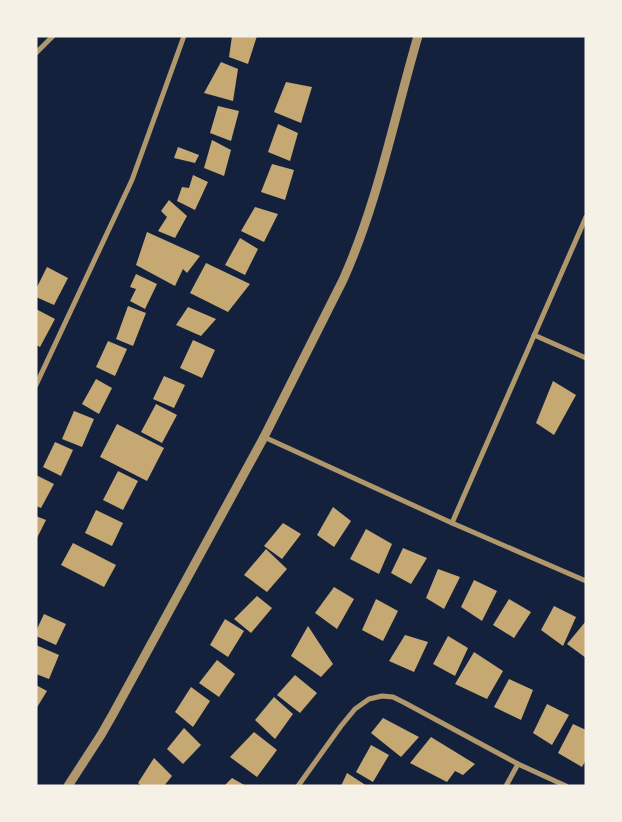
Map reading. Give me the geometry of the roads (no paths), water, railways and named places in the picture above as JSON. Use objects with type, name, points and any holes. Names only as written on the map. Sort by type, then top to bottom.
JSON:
[{"type":"street","points":[[36,53],[52,36]]},
{"type":"street","points":[[36,386],[132,180],[184,36]]},
{"type":"street","points":[[68,786],[113,714],[264,437],[353,258],[370,212],[418,36]]},
{"type":"street","points":[[452,522],[586,217]]},
{"type":"street","points":[[534,335],[586,358]]},
{"type":"street","points":[[264,437],[586,582]]},
{"type":"street","points":[[298,786],[340,726],[355,709],[369,699],[382,696],[393,697],[518,764],[566,786]]},
{"type":"street","points":[[506,786],[518,764]]}]
